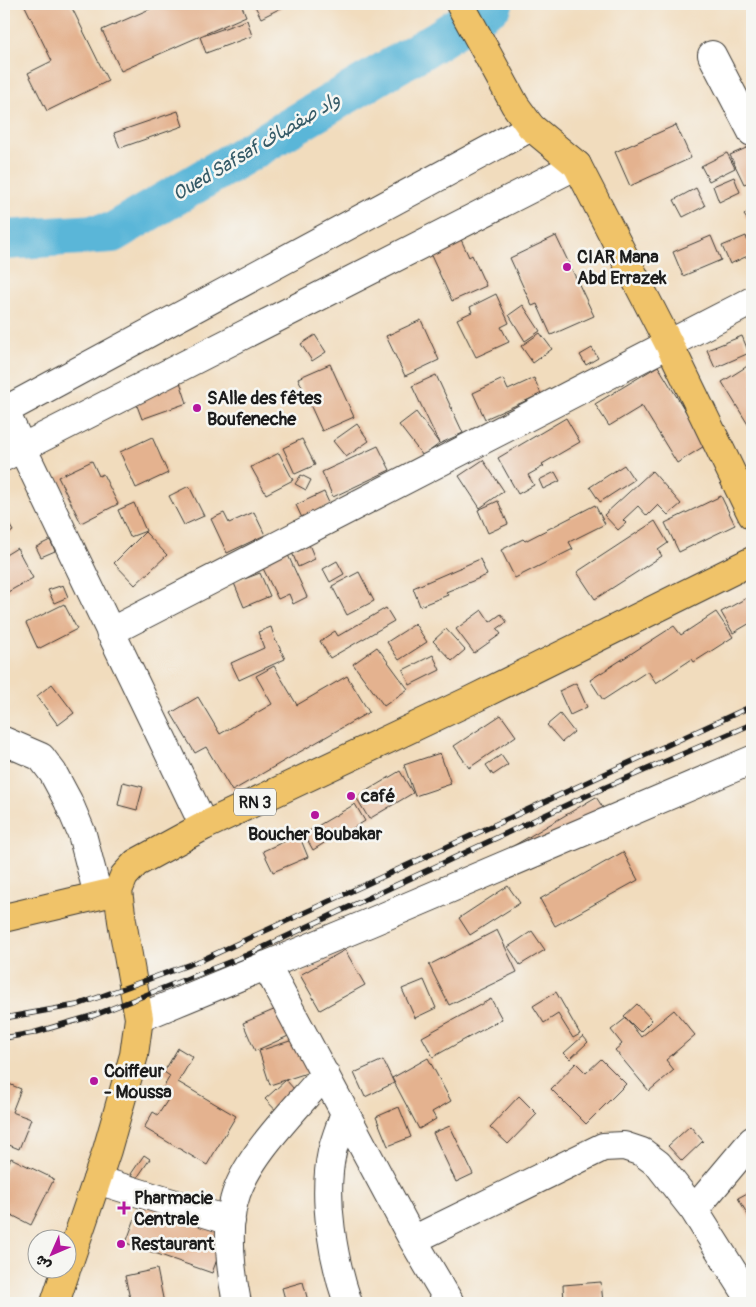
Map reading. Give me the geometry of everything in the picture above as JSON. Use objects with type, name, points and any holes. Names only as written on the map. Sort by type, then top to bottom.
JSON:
[{"type":"main road","points":[[460,4],[515,105],[531,127],[577,165],[669,344],[752,515]]},
{"type":"main road","name":"RN 3","points":[[108,893],[136,863],[204,826],[469,701],[752,561]]},
{"type":"main road","points":[[4,918],[108,893],[122,921],[139,1018],[134,1054],[107,1150],[78,1235]]},
{"type":"main road","points":[[55,1303],[63,1280]]},
{"type":"street","points":[[712,55],[752,132]]},
{"type":"street","points":[[204,826],[110,632],[13,453],[4,411],[531,127]]},
{"type":"street","points":[[13,453],[577,165]]},
{"type":"street","points":[[110,632],[752,301]]},
{"type":"street","points":[[4,741],[41,757],[53,774],[68,801],[108,893]]},
{"type":"street","points":[[139,1018],[369,923],[752,760]]},
{"type":"street","points":[[266,965],[413,1240],[450,1303]]},
{"type":"street","points":[[237,1303],[232,1277],[231,1221],[234,1201],[244,1174],[262,1148],[325,1074]]},
{"type":"street","points":[[345,1112],[332,1152],[328,1190],[334,1255],[348,1303]]},
{"type":"street","points":[[694,1210],[752,1141]]},
{"type":"street","points":[[413,1240],[603,1147],[624,1146],[642,1152],[658,1164],[694,1210],[752,1302]]},
{"type":"street","points":[[97,1180],[231,1221]]},
{"type":"street","points":[[68,1280],[71,1303]]},
{"type":"building","points":[[24,4],[70,4],[108,81],[47,111],[28,73],[52,61]]},
{"type":"building","points":[[161,4],[241,4],[246,16],[121,71],[102,30]]},
{"type":"building","points":[[254,4],[289,4],[261,18]]},
{"type":"building","points":[[247,20],[252,36],[206,53],[200,37]]},
{"type":"building","points":[[178,111],[183,126],[120,148],[114,133]]},
{"type":"building","points":[[676,125],[691,158],[630,186],[615,152]]},
{"type":"building","points":[[751,146],[752,181],[744,184],[730,155]]},
{"type":"building","points":[[727,153],[735,168],[709,181],[701,166]]},
{"type":"building","points":[[734,177],[740,192],[719,202],[713,186]]},
{"type":"building","points":[[696,188],[705,206],[683,217],[674,200]]},
{"type":"building","points":[[752,208],[752,226],[744,215]]},
{"type":"building","points":[[458,233],[469,257],[472,255],[486,286],[452,301],[427,247]]},
{"type":"building","points":[[556,236],[594,316],[551,335],[537,304],[532,306],[510,258]]},
{"type":"building","points":[[711,236],[721,260],[683,276],[673,252]]},
{"type":"building","points":[[746,236],[752,254],[730,264],[722,246]]},
{"type":"building","points":[[496,294],[509,323],[501,327],[509,342],[476,357],[457,319],[472,312],[470,307]]},
{"type":"building","points":[[523,305],[540,331],[525,341],[509,315]]},
{"type":"building","points":[[421,320],[439,360],[405,376],[386,336]]},
{"type":"building","points":[[540,333],[552,349],[533,363],[521,346]]},
{"type":"building","points":[[315,335],[326,352],[312,361],[301,344]]},
{"type":"building","points":[[742,336],[749,353],[715,368],[707,350]]},
{"type":"building","points":[[592,348],[598,358],[586,365],[580,355]]},
{"type":"building","points":[[330,364],[354,417],[322,431],[298,378]]},
{"type":"building","points":[[749,365],[752,371],[752,431],[722,382]]},
{"type":"building","points":[[658,366],[706,445],[677,463],[642,406],[609,426],[595,404]]},
{"type":"building","points":[[436,375],[463,433],[439,444],[423,456],[399,425],[416,412],[439,443],[412,386]]},
{"type":"building","points":[[534,378],[541,394],[485,419],[473,393],[503,379],[508,390]]},
{"type":"building","points":[[179,379],[187,403],[142,419],[133,395]]},
{"type":"building","points":[[566,418],[580,442],[542,464],[544,466],[528,475],[534,485],[518,494],[498,458]]},
{"type":"building","points":[[357,424],[369,441],[346,457],[333,441]]},
{"type":"building","points":[[152,437],[168,473],[136,488],[120,452]]},
{"type":"building","points":[[302,439],[315,465],[295,474],[283,448]]},
{"type":"building","points":[[378,446],[390,470],[333,497],[322,472]]},
{"type":"building","points":[[279,453],[293,480],[266,494],[251,467]]},
{"type":"building","points":[[483,460],[504,491],[480,508],[459,476]]},
{"type":"building","points":[[92,461],[99,476],[103,474],[118,504],[81,523],[58,477]]},
{"type":"building","points":[[624,465],[634,480],[600,502],[590,487]]},
{"type":"building","points":[[652,471],[681,504],[668,515],[658,505],[647,516],[638,506],[623,520],[626,523],[618,530],[604,515]]},
{"type":"building","points":[[555,472],[560,481],[543,489],[539,480]]},
{"type":"building","points":[[301,475],[311,480],[306,490],[295,484]]},
{"type":"building","points":[[189,486],[204,516],[184,525],[169,496]]},
{"type":"building","points":[[324,492],[330,505],[302,518],[296,505]]},
{"type":"building","points":[[721,496],[735,525],[679,552],[665,523]]},
{"type":"building","points":[[498,501],[508,524],[488,533],[478,510]]},
{"type":"building","points":[[134,503],[146,531],[130,537],[118,510]]},
{"type":"building","points":[[595,505],[605,524],[569,542],[573,549],[515,578],[501,550],[523,539],[525,541]]},
{"type":"building","points":[[254,512],[265,535],[227,553],[211,519],[224,513],[229,523]]},
{"type":"building","points":[[4,516],[13,531],[4,537]]},
{"type":"building","points":[[655,521],[668,543],[658,550],[662,556],[595,599],[577,572]]},
{"type":"building","points":[[145,532],[167,555],[135,585],[114,563]]},
{"type":"building","points":[[50,540],[55,551],[41,557],[36,547]]},
{"type":"building","points":[[308,542],[315,559],[298,567],[291,550]]},
{"type":"building","points":[[283,544],[307,597],[293,604],[289,594],[278,599],[257,556]]},
{"type":"building","points":[[17,548],[33,578],[6,593],[4,589],[4,556]]},
{"type":"building","points":[[480,559],[487,575],[446,592],[448,595],[420,606],[413,588]]},
{"type":"building","points":[[337,561],[344,574],[330,582],[323,569]]},
{"type":"building","points":[[359,572],[374,601],[347,615],[332,586]]},
{"type":"building","points":[[260,573],[270,596],[244,607],[234,583]]},
{"type":"building","points":[[63,585],[68,597],[54,603],[48,590]]},
{"type":"building","points":[[752,595],[752,622],[733,633],[721,612]]},
{"type":"building","points":[[64,604],[77,629],[38,649],[26,623]]},
{"type":"building","points":[[386,608],[394,621],[330,658],[320,641],[335,631],[338,636]]},
{"type":"building","points":[[482,610],[490,622],[501,614],[507,622],[497,629],[501,634],[474,653],[456,629]]},
{"type":"building","points":[[716,612],[733,637],[694,662],[692,659],[656,683],[648,671],[603,700],[590,680],[674,626],[681,635]]},
{"type":"building","points":[[415,624],[427,642],[399,660],[387,642]]},
{"type":"building","points":[[271,627],[285,659],[239,680],[231,663],[264,648],[258,632]]},
{"type":"building","points":[[446,629],[465,650],[452,661],[433,641]]},
{"type":"building","points":[[377,647],[408,689],[384,706],[353,664]]},
{"type":"building","points":[[433,655],[440,670],[410,685],[403,670]]},
{"type":"building","points":[[274,666],[297,705],[347,676],[369,712],[232,791],[206,747],[195,753],[171,713],[198,697],[220,734],[272,704],[256,676]]},
{"type":"building","points":[[576,683],[587,707],[570,715],[559,691]]},
{"type":"building","points":[[52,684],[74,713],[58,725],[37,696]]},
{"type":"building","points":[[560,714],[574,732],[562,742],[547,725]]},
{"type":"building","points":[[501,715],[516,736],[469,768],[454,746]]},
{"type":"building","points":[[440,753],[451,784],[415,796],[404,765]]},
{"type":"building","points":[[501,755],[508,765],[493,775],[486,765]]},
{"type":"building","points":[[400,771],[413,793],[369,819],[356,797]]},
{"type":"building","points":[[123,782],[143,787],[137,810],[118,805]]},
{"type":"building","points":[[596,797],[609,817],[505,851]]},
{"type":"building","points":[[355,804],[365,821],[344,834],[342,832],[313,850],[304,834]]},
{"type":"building","points":[[299,835],[308,857],[273,872],[263,851]]},
{"type":"building","points":[[623,852],[638,880],[555,926],[540,899]]},
{"type":"building","points":[[508,886],[520,903],[470,935],[459,918]]},
{"type":"building","points":[[497,930],[517,972],[449,1005],[429,965]]},
{"type":"building","points":[[532,931],[545,950],[520,965],[508,947]]},
{"type":"building","points":[[345,950],[365,985],[320,1010],[300,975]]},
{"type":"building","points":[[424,980],[436,1008],[415,1018],[402,989]]},
{"type":"building","points":[[556,992],[580,1034],[573,1038],[558,1014],[544,1023],[533,1006]]},
{"type":"building","points":[[491,999],[502,1019],[433,1057],[422,1037]]},
{"type":"building","points":[[637,1004],[652,1020],[640,1032],[624,1016]]},
{"type":"building","points":[[283,1006],[295,1033],[255,1051],[243,1023]]},
{"type":"building","points":[[674,1010],[695,1035],[666,1060],[674,1070],[649,1091],[615,1050],[622,1044],[611,1030],[626,1018],[641,1037]]},
{"type":"building","points":[[583,1036],[588,1042],[570,1059],[564,1053]]},
{"type":"building","points":[[299,1038],[310,1072],[270,1085],[259,1051]]},
{"type":"building","points":[[178,1048],[193,1057],[178,1082],[236,1116],[207,1165],[144,1128],[153,1112],[158,1115],[169,1098],[160,1093],[170,1076],[164,1072]]},
{"type":"building","points":[[428,1058],[451,1101],[432,1112],[436,1119],[419,1129],[392,1078]]},
{"type":"building","points":[[601,1059],[626,1084],[586,1124],[551,1089],[576,1063],[586,1073]]},
{"type":"building","points":[[383,1060],[394,1083],[365,1097],[354,1073]]},
{"type":"building","points":[[286,1080],[304,1100],[284,1119],[265,1099]]},
{"type":"building","points":[[4,1082],[21,1089],[12,1112],[31,1119],[19,1149],[4,1143]]},
{"type":"building","points":[[519,1096],[537,1114],[508,1144],[490,1127]]},
{"type":"building","points":[[399,1107],[411,1137],[388,1146],[376,1117]]},
{"type":"building","points":[[450,1126],[473,1174],[456,1182],[433,1133]]},
{"type":"building","points":[[690,1126],[703,1141],[682,1161],[668,1146]]},
{"type":"building","points":[[144,1155],[150,1159],[137,1178],[131,1174]]},
{"type":"building","points":[[11,1158],[54,1179],[31,1225],[4,1211],[4,1172]]},
{"type":"building","points":[[751,1191],[752,1193],[752,1222],[738,1198]]},
{"type":"building","points":[[141,1202],[227,1232],[212,1273],[126,1243]]},
{"type":"building","points":[[157,1269],[164,1303],[131,1303],[125,1276]]},
{"type":"building","points":[[303,1282],[308,1301],[286,1303],[282,1288]]},
{"type":"building","points":[[601,1282],[603,1303],[564,1303],[563,1285]]},
{"type":"waterway","name":"Oued Safsaf واد صفصاف","points":[[4,240],[112,233],[438,40],[493,4]]},
{"type":"railway","points":[[4,1018],[77,1005],[202,960],[752,706]]},
{"type":"railway","points":[[4,1038],[33,1033],[95,1015],[247,955],[590,794],[752,724]]},
{"type":"place","name":"CIAR Mana Abd Errazek","points":[[567,267]]},
{"type":"place","name":"SAlle des fêtes Boufeneche","points":[[197,408]]},
{"type":"place","name":"café","points":[[351,796]]},
{"type":"place","name":"Boucher Boubakar","points":[[315,815]]},
{"type":"place","name":"Coiffeur - Moussa","points":[[94,1081]]},
{"type":"place","name":"Pharmacie Centrale","points":[[124,1208]]},
{"type":"place","name":"Restaurant","points":[[121,1244]]}]
